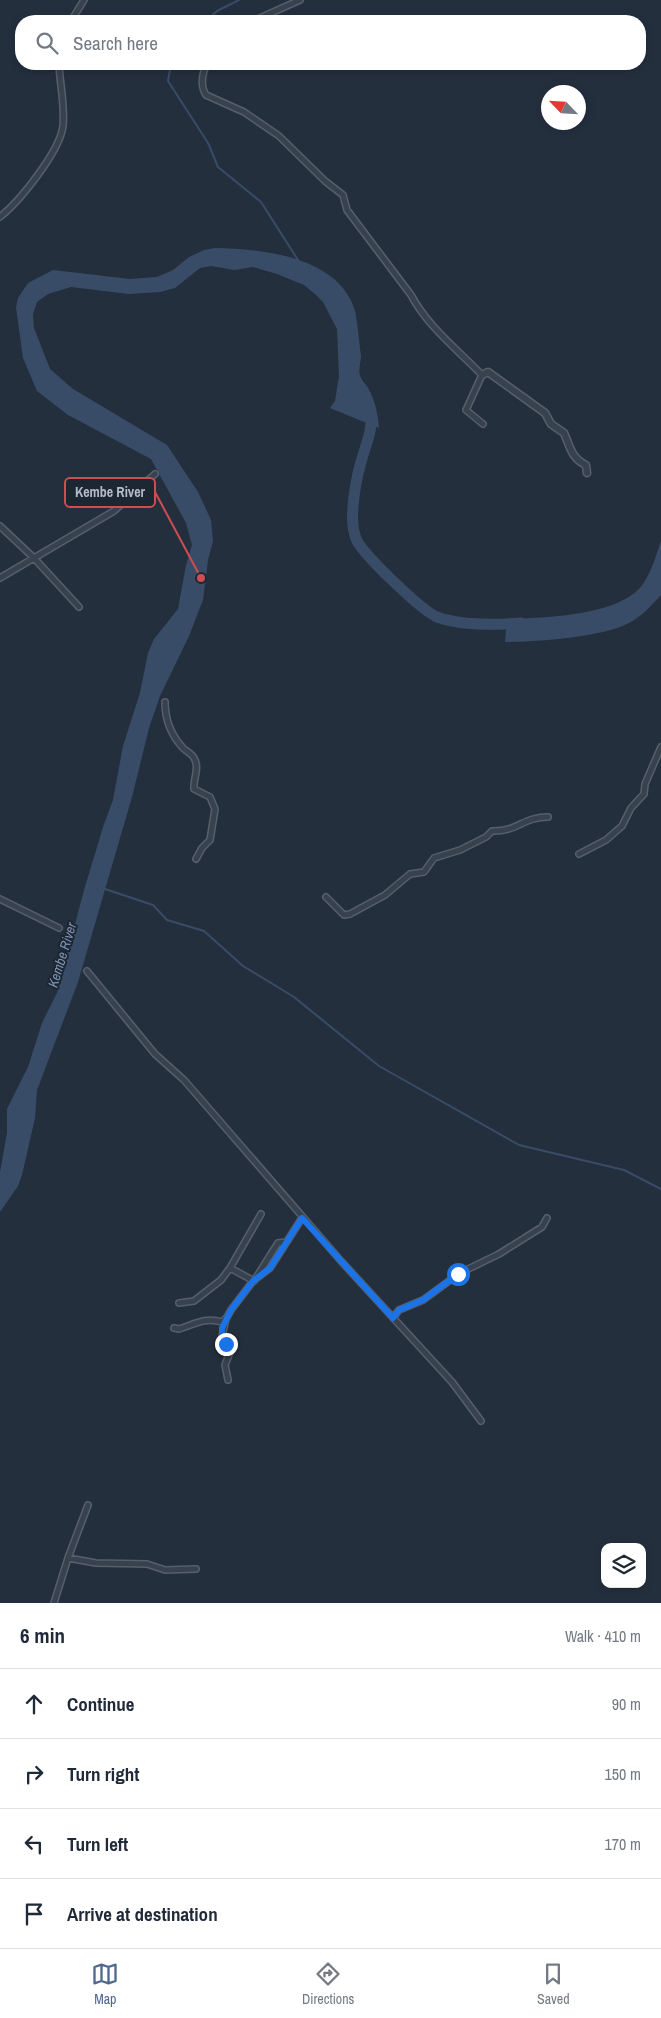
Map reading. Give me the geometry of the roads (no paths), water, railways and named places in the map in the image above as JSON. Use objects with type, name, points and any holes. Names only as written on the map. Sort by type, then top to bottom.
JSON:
[{"type":"street","points":[[75,15],[84,0]]},
{"type":"street","points":[[266,15],[300,0]]},
{"type":"street","points":[[0,217],[10,209],[52,156],[58,143],[63,119],[60,70]]},
{"type":"street","points":[[206,70],[202,90],[206,95],[244,112],[279,136],[325,181],[343,195],[347,210],[418,308],[482,376]]},
{"type":"street","points":[[483,424],[466,410],[482,376],[488,372],[545,412],[551,424],[564,432],[565,441],[574,457],[586,465],[588,473]]},
{"type":"street","points":[[0,578],[114,512],[155,474]]},
{"type":"street","points":[[0,526],[34,558],[79,608]]},
{"type":"street","points":[[165,702],[165,715],[172,735],[194,758],[197,767],[193,780],[194,789],[210,797],[215,809],[210,840],[202,848],[196,859]]},
{"type":"street","points":[[579,854],[606,840],[622,826],[631,808],[644,794],[661,747]]},
{"type":"street","points":[[326,897],[344,915],[350,914],[385,895],[410,874],[424,872],[434,858],[460,850],[486,837],[492,831],[505,831],[512,829],[525,820],[548,817]]},
{"type":"street","points":[[0,899],[60,928]]},
{"type":"street","points":[[87,971],[155,1054],[184,1080],[302,1218],[452,1382],[481,1421]]},
{"type":"street","points":[[179,1303],[194,1302],[221,1280],[261,1214]]},
{"type":"street","points":[[228,1380],[225,1364],[230,1352],[222,1336],[226,1319],[254,1281],[270,1268],[302,1218]]},
{"type":"street","points":[[393,1318],[399,1310],[423,1300],[460,1273],[499,1254],[542,1227],[548,1218]]},
{"type":"street","points":[[230,1268],[254,1281]]},
{"type":"street","points":[[174,1328],[180,1330],[194,1322],[212,1319],[222,1322],[226,1319]]},
{"type":"street","points":[[54,1603],[68,1558],[88,1505]]},
{"type":"street","points":[[68,1558],[96,1563],[147,1564],[165,1570],[196,1569]]},
{"type":"water","points":[[215,248],[254,251],[297,259],[316,267],[333,278],[346,293],[355,311],[361,356],[359,373],[374,402],[379,428],[330,408],[335,401],[339,376],[337,329],[323,302],[315,294],[304,285],[277,274],[253,267],[234,270],[211,266],[200,268],[175,288],[160,292],[129,294],[71,287],[48,294],[37,302],[33,314],[34,328],[50,369],[73,389],[167,445],[198,492],[211,520],[213,541],[208,560],[203,600],[189,636],[160,696],[149,728],[132,797],[78,982],[37,1090],[35,1118],[22,1175],[18,1186],[0,1212],[0,1172],[7,1133],[7,1109],[28,1067],[42,1023],[57,993],[84,890],[113,800],[123,746],[140,693],[148,653],[154,639],[178,609],[186,565],[192,545],[186,523],[151,459],[68,415],[37,391],[23,358],[16,307],[18,298],[28,283],[53,270],[130,279],[157,277],[173,270],[189,257],[204,250]]},
{"type":"water","points":[[661,541],[661,595],[629,623],[603,632],[587,635],[551,640],[505,642],[507,619],[540,618],[580,613],[618,603],[632,595],[646,579],[654,563]]},
{"type":"waterway","points":[[213,15],[239,0]]},
{"type":"waterway","points":[[170,70],[168,81],[208,143],[218,167],[261,202],[298,260]]},
{"type":"waterway","name":"Kembe River","points":[[370,410],[370,430],[357,478],[353,511],[354,533],[362,549],[407,594],[437,617],[468,623],[521,623]]},
{"type":"waterway","points":[[102,888],[153,905],[167,920],[204,931],[243,966],[294,997],[379,1066],[519,1145],[624,1170],[661,1189]]},
{"type":"place","name":"Kembe River","points":[[201,578]]}]
